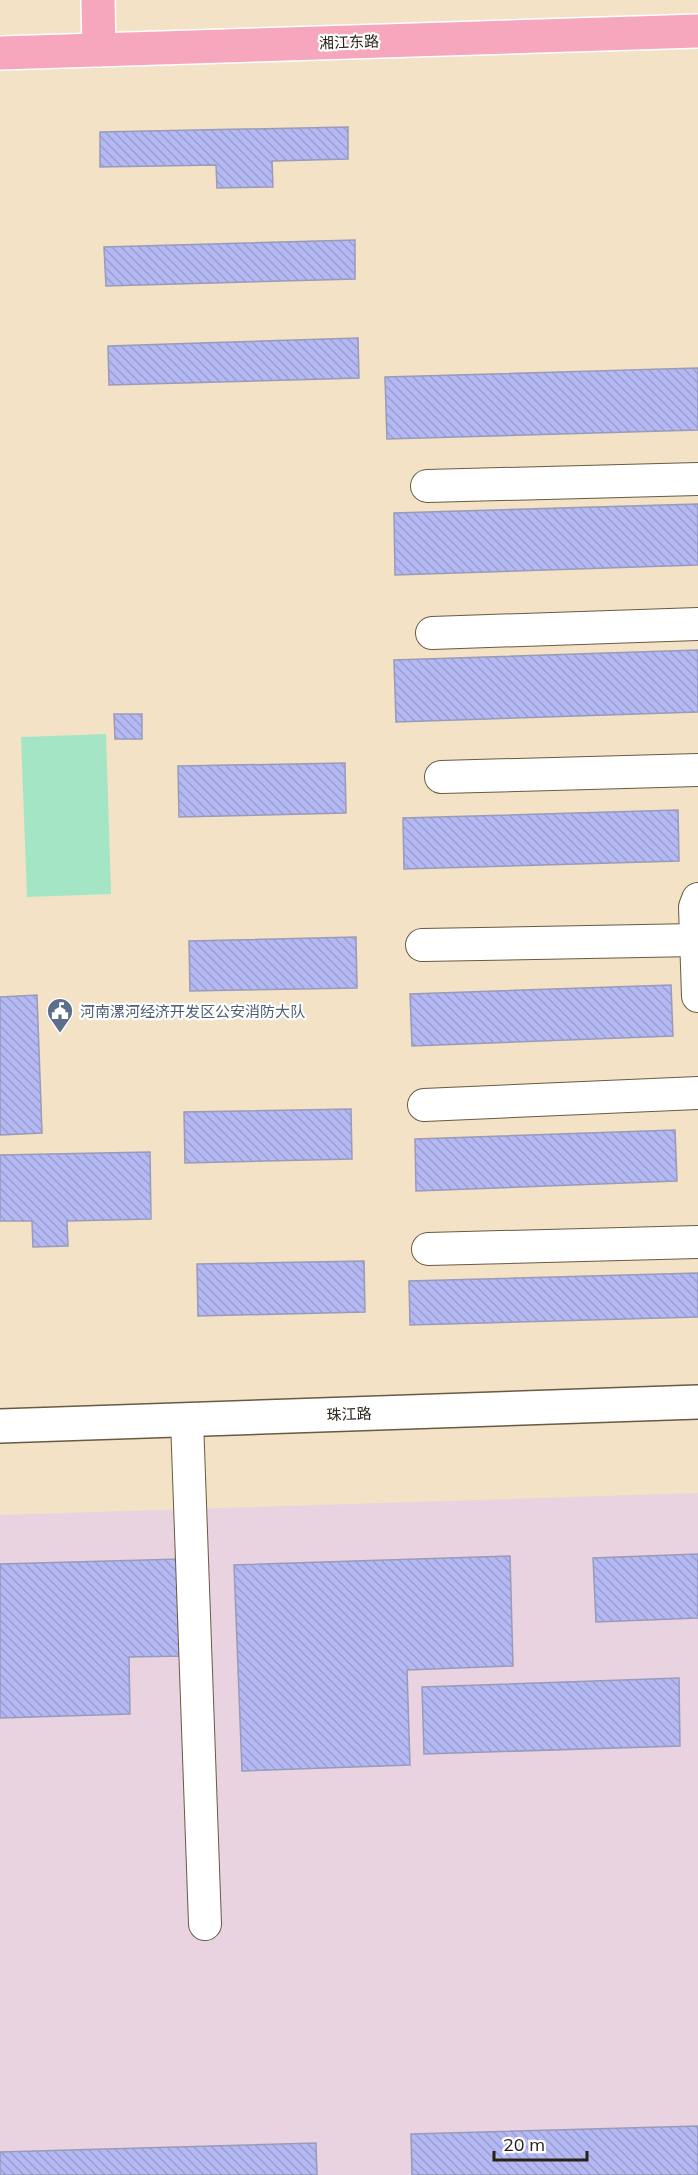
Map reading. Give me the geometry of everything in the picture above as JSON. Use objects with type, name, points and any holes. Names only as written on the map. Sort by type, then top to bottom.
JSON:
[{"type":"main road","points":[[98,0],[99,50]]},
{"type":"main road","name":"湘江东路","points":[[0,53],[698,31]]},
{"type":"street","points":[[427,486],[698,479]]},
{"type":"street","points":[[432,633],[698,624]]},
{"type":"street","points":[[441,777],[698,770]]},
{"type":"street","points":[[698,899],[695,907],[698,996]]},
{"type":"street","points":[[422,945],[696,940]]},
{"type":"street","points":[[424,1106],[698,1093]]},
{"type":"street","points":[[428,1249],[698,1242]]},
{"type":"street","name":"珠江路","points":[[0,1426],[698,1402]]},
{"type":"street","points":[[187,1420],[205,1924]]},
{"type":"shaded area","points":[[698,1493],[698,2175],[0,2175],[0,1515]]},
{"type":"green space","points":[[106,734],[111,894],[27,897],[21,737]]},
{"type":"building","points":[[348,127],[348,159],[272,161],[273,187],[217,188],[216,165],[100,167],[100,132]]},
{"type":"building","points":[[355,240],[355,279],[106,286],[104,247]]},
{"type":"building","points":[[358,338],[359,378],[109,385],[108,346]]},
{"type":"building","points":[[698,368],[698,430],[387,439],[385,377]]},
{"type":"building","points":[[698,504],[698,565],[395,575],[394,513]]},
{"type":"building","points":[[698,650],[698,712],[396,722],[394,660]]},
{"type":"building","points":[[114,714],[142,714],[142,739],[115,739]]},
{"type":"building","points":[[345,763],[346,813],[179,817],[178,766]]},
{"type":"building","points":[[678,810],[679,861],[404,869],[403,818]]},
{"type":"building","points":[[356,937],[357,988],[190,991],[189,941]]},
{"type":"building","points":[[671,985],[673,1036],[412,1046],[410,994]]},
{"type":"building","points":[[37,995],[42,1133],[0,1135],[0,997]]},
{"type":"building","points":[[351,1109],[352,1159],[185,1163],[184,1112]]},
{"type":"building","points":[[675,1130],[677,1181],[416,1191],[415,1139]]},
{"type":"building","points":[[150,1152],[151,1219],[67,1221],[68,1246],[33,1247],[32,1221],[0,1221],[0,1155]]},
{"type":"building","points":[[364,1261],[365,1312],[198,1316],[197,1264]]},
{"type":"building","points":[[698,1273],[698,1317],[410,1325],[409,1281]]},
{"type":"building","points":[[698,1554],[698,1618],[596,1622],[593,1558]]},
{"type":"building","points":[[510,1556],[513,1666],[407,1670],[410,1765],[242,1771],[234,1565]]},
{"type":"building","points":[[181,1559],[184,1656],[129,1657],[130,1714],[0,1718],[0,1564]]},
{"type":"building","points":[[679,1678],[680,1746],[424,1754],[422,1687]]},
{"type":"building","points":[[698,2126],[698,2175],[412,2175],[411,2134]]},
{"type":"building","points":[[316,2143],[317,2175],[0,2175],[0,2152]]},
{"type":"place","name":"河南漯河经济开发区公安消防大队","points":[[60,1034]]}]
